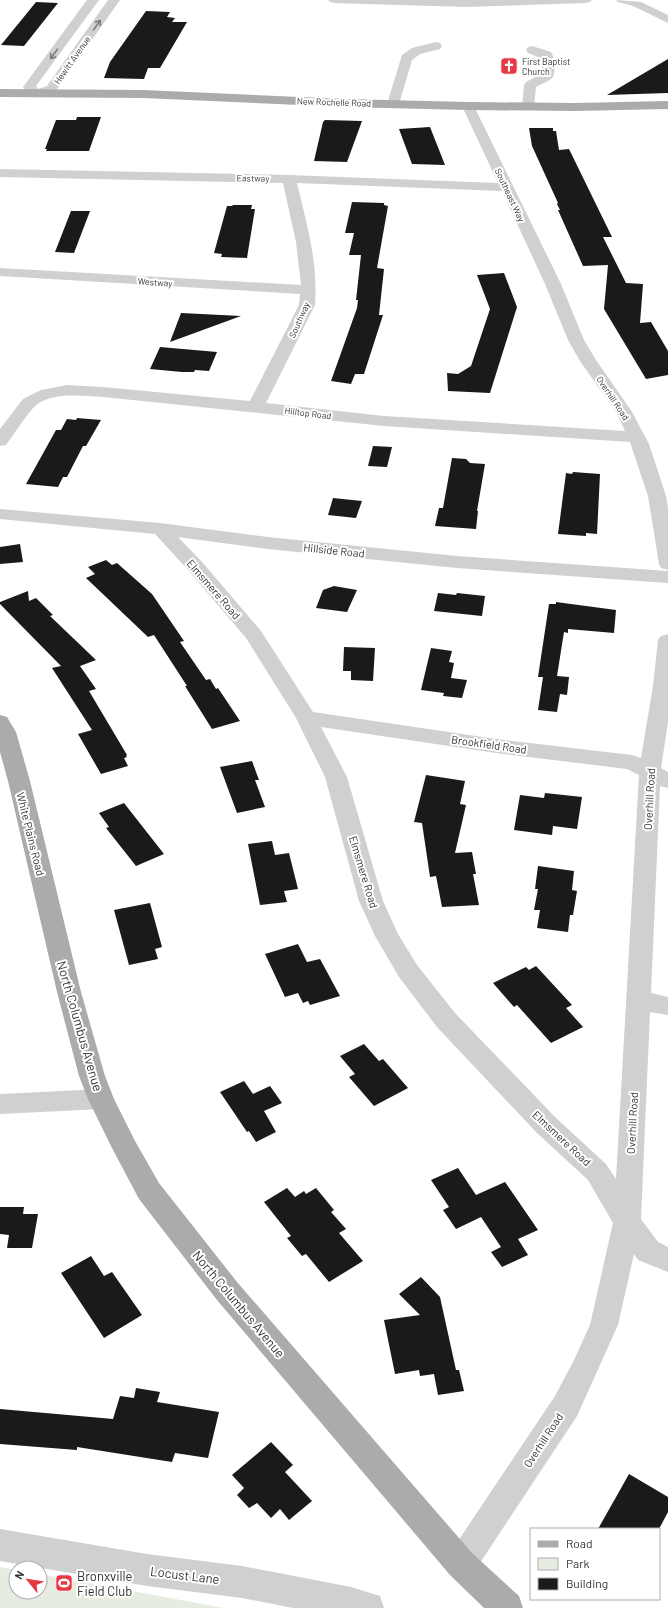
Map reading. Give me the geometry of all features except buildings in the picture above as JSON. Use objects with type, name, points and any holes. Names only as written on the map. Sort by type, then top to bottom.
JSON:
[{"type":"main road","name":"New Rochelle Road","points":[[0,93],[143,94],[468,106],[528,107],[668,105]]},
{"type":"main road","name":"White Plains Road","points":[[0,722],[5,732],[19,781],[59,948]]},
{"type":"main road","name":"North Columbus Avenue","points":[[59,948],[92,1076],[124,1148],[149,1192],[188,1244],[461,1564],[507,1608]]},
{"type":"street","name":"Hewitt Avenue","points":[[93,0],[29,87],[36,93],[52,89],[114,0]]},
{"type":"street","points":[[334,0],[467,4],[586,0]]},
{"type":"street","points":[[622,0],[637,4],[668,20]]},
{"type":"street","points":[[393,104],[406,58],[416,51],[436,46]]},
{"type":"street","points":[[528,107],[530,85],[547,76],[549,60],[547,55],[532,50]]},
{"type":"street","name":"Southeast Way","points":[[468,106],[553,284]]},
{"type":"street","name":"Eastway","points":[[0,173],[289,179],[506,187]]},
{"type":"street","name":"Southway","points":[[256,407],[307,305],[309,290],[308,265],[289,179]]},
{"type":"street","name":"Westway","points":[[0,272],[309,290]]},
{"type":"street","name":"Overhill Road","points":[[553,284],[576,340],[588,362],[624,412],[637,437],[657,496],[668,564]]},
{"type":"street","name":"Hilltop Road","points":[[0,441],[29,404],[36,399],[68,390],[256,407],[384,421],[637,437]]},
{"type":"street","name":"Hillside Road","points":[[0,514],[160,529],[268,543],[457,562],[668,577]]},
{"type":"street","name":"Elmsmere Road","points":[[160,529],[196,567],[254,635],[306,718],[336,778],[371,901],[387,936],[408,971],[446,1020],[546,1125],[597,1172],[627,1222],[648,1251],[668,1260]]},
{"type":"street","name":"Overhill Road","points":[[461,1564],[566,1406],[604,1325],[627,1222],[639,1000],[659,776],[663,686],[668,640]]},
{"type":"street","name":"Brookfield Road","points":[[306,718],[496,746],[632,762],[659,776]]},
{"type":"street","points":[[639,1000],[668,1006]]},
{"type":"street","points":[[0,1104],[101,1099]]},
{"type":"street","name":"Locust Lane","points":[[0,1545],[147,1570],[242,1582],[351,1603],[368,1608]]},
{"type":"green space","name":"Bronxville Field Club","points":[[0,1567],[8,1568],[8,1600],[48,1600],[48,1575],[224,1608],[0,1608]]},
{"type":"place","name":"First Baptist Church","points":[[509,66]]},
{"type":"place","name":"Bronxville Field Club","points":[[64,1583]]}]
